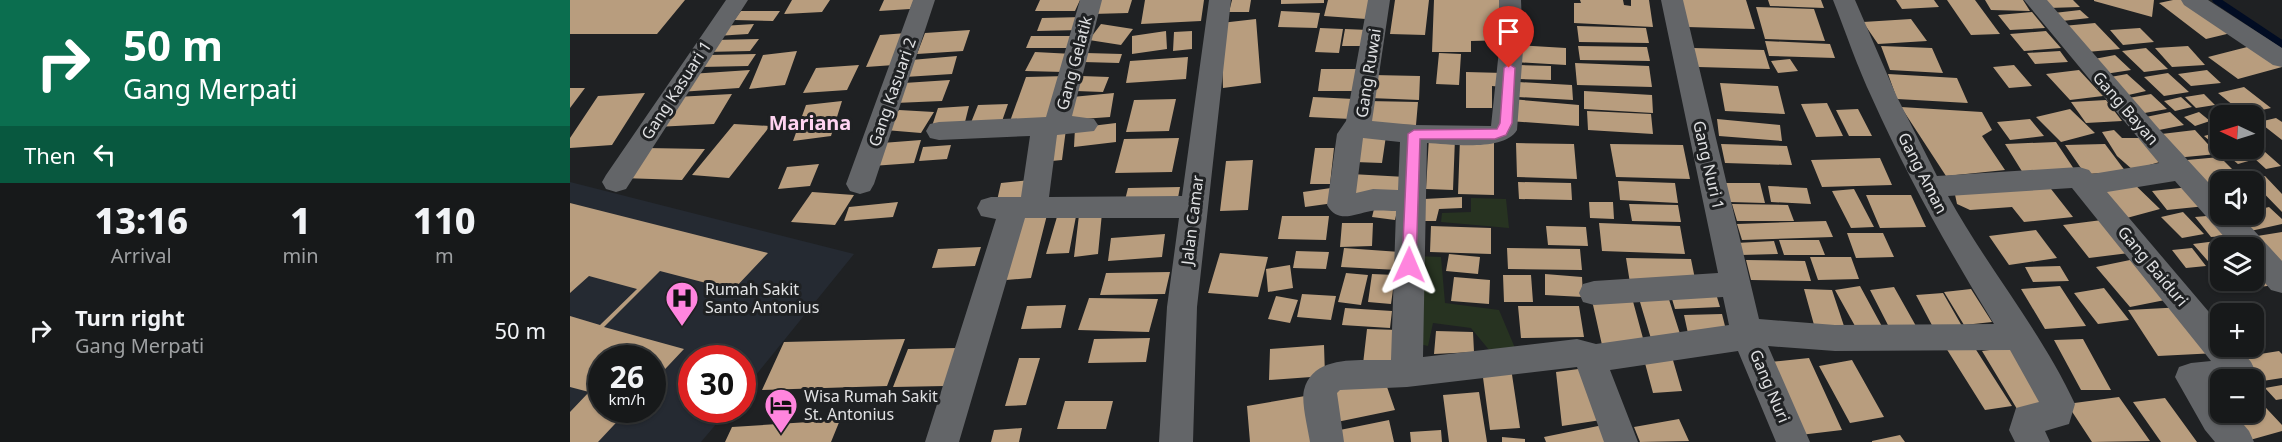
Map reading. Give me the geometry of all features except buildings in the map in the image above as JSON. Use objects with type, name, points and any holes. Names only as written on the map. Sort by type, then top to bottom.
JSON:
[{"type":"street","name":"Gang Kasuari 1","points":[[616,182],[737,0]]},
{"type":"street","name":"Gang Kasuari 2","points":[[860,183],[924,0]]},
{"type":"street","name":"Gang Gelatik","points":[[942,442],[1013,207],[1051,126],[1091,0]]},
{"type":"street","name":"Jalan Camar","points":[[1176,442],[1182,307],[1221,0]]},
{"type":"street","name":"Gang Ruwai","points":[[1379,0],[1359,123],[1365,129],[1414,134],[1495,135],[1504,130],[1511,50],[1510,0]]},
{"type":"street","name":"Gang Nuri 1","points":[[1672,0],[1748,334]]},
{"type":"street","name":"Gang Aman","points":[[1844,0],[1884,97],[1929,187],[1958,241],[2019,337],[2059,406],[2057,413],[2028,419],[2026,430],[2033,442]]},
{"type":"street","name":"Gang Bayan","points":[[2035,0],[2210,202]]},
{"type":"street","points":[[2192,0],[2282,59]]},
{"type":"street","points":[[1359,123],[1350,134],[1341,205],[1344,207],[1373,200],[1411,201]]},
{"type":"street","points":[[939,131],[1085,125]]},
{"type":"street","points":[[1407,373],[1414,134]]},
{"type":"street","points":[[1929,187],[2079,177],[2085,185],[2181,170]]},
{"type":"street","name":"Gang Baiduri","points":[[2085,185],[2240,372],[2191,377],[2217,419],[2237,442]]},
{"type":"street","points":[[1013,207],[1194,207]]},
{"type":"street","name":"Gang Bayan","points":[[2231,225],[2242,237]]},
{"type":"street","points":[[1594,293],[1736,284]]},
{"type":"street","points":[[1590,359],[1748,334],[1835,338],[2019,337]]},
{"type":"street","name":"Gang Nuri","points":[[1748,334],[1793,442]]},
{"type":"street","points":[[1327,442],[1320,391],[1326,381],[1335,376],[1407,373],[1577,353],[1585,354],[1590,359],[1621,442]]},
{"type":"shaded area","name":"Rumah Sakit Santo Antonius","points":[[570,182],[854,254],[756,375],[756,345],[678,345],[678,423],[717,423],[701,442],[570,442]]},
{"type":"green space","points":[[1471,198],[1506,199],[1509,228],[1441,222],[1442,213],[1471,212]]},
{"type":"green space","points":[[1416,256],[1441,257],[1445,303],[1499,310],[1515,348],[1490,351],[1471,328],[1433,323],[1428,346],[1419,344]]},
{"type":"waterway","points":[[2216,0],[2282,44]]},
{"type":"place","name":"Rumah Sakit Santo Antonius","points":[[682,327]]},
{"type":"place","name":"Wisa Rumah Sakit St. Antonius","points":[[781,434]]},
{"type":"district","name":"Mariana","points":[[810,123]]},
{"type":"route","points":[[1409,265],[1414,134],[1495,135],[1502,132],[1506,123],[1509,68]]}]
